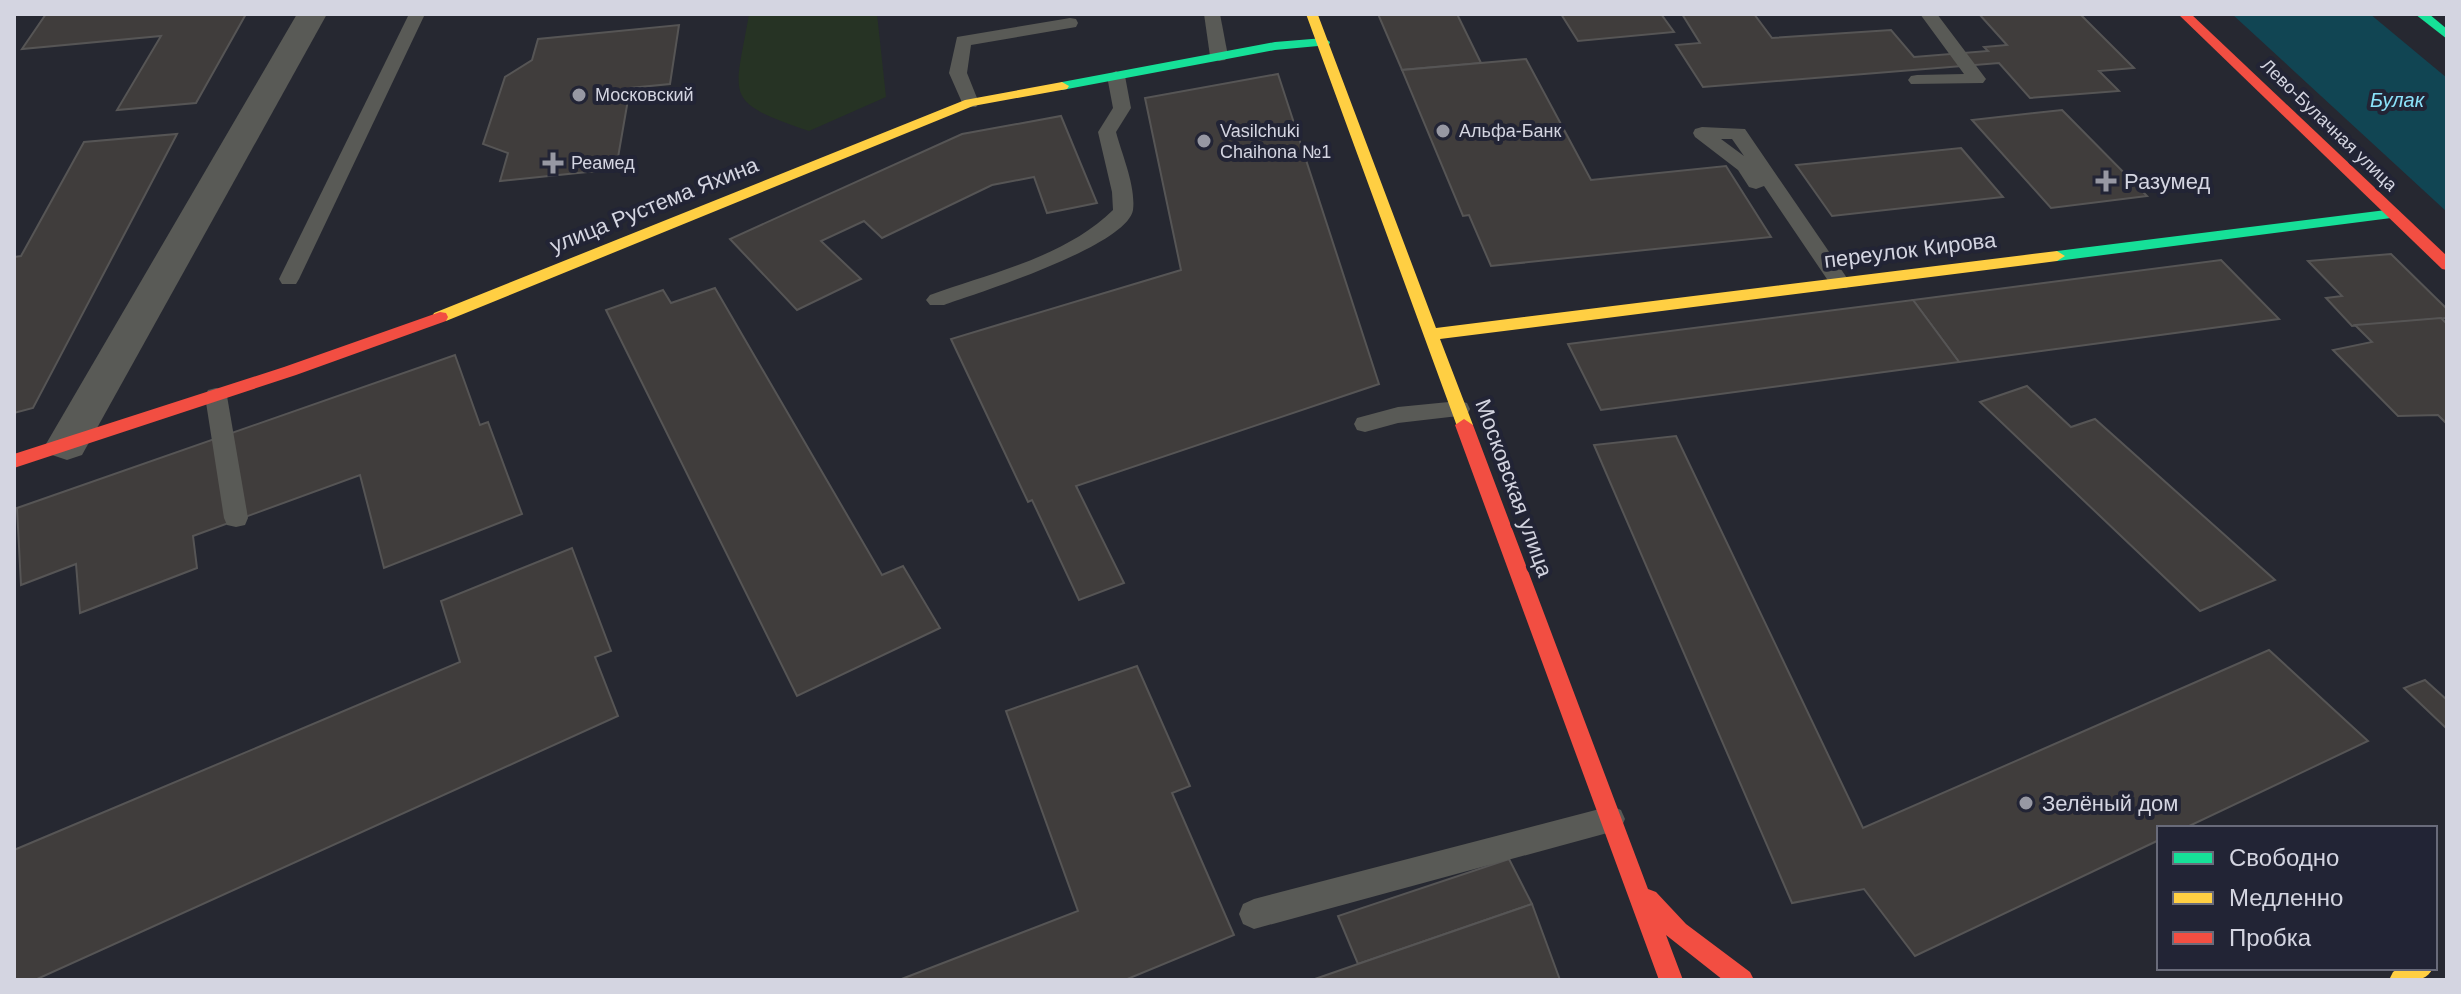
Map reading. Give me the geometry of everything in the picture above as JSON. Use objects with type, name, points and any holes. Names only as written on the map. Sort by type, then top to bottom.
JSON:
[{"type":"street","points":[[67,444],[312,14]]},
{"type":"street","name":"Московская улица","points":[[1312,14],[1671,980]]},
{"type":"street","name":"Лево-Булачная улица","points":[[2184,14],[2447,265]]},
{"type":"street","points":[[2433,19],[2447,35]]},
{"type":"street","name":"улица Рустема Яхина","points":[[14,461],[216,396],[426,323],[970,103],[1275,46],[1324,42]]},
{"type":"street","name":"переулок Кирова","points":[[1432,334],[2394,214]]},
{"type":"street","points":[[1636,886],[1678,932],[1742,980]]},
{"type":"lane","points":[[289,279],[417,14]]},
{"type":"lane","points":[[1212,14],[1219,56]]},
{"type":"lane","points":[[1917,80],[1977,79],[1928,14]]},
{"type":"lane","points":[[970,103],[958,73],[963,41],[1070,23]]},
{"type":"lane","points":[[937,300],[1057,254],[1098,236],[1113,225],[1123,212],[1122,192],[1107,132],[1122,108],[1116,76]]},
{"type":"lane","points":[[1702,133],[1738,133],[1832,284],[1745,166],[1702,133]]},
{"type":"lane","points":[[216,396],[236,518]]},
{"type":"lane","points":[[1365,424],[1398,415],[1459,409]]},
{"type":"lane","points":[[1254,914],[1611,819]]},
{"type":"green space","points":[[749,14],[877,14],[886,97],[809,131],[761,112],[748,103],[741,93],[739,80]]},
{"type":"water","name":"Булак","points":[[2232,14],[2370,14],[2447,78],[2447,212]]},
{"type":"building","points":[[46,14],[246,14],[196,103],[117,110],[161,36],[22,49]]},
{"type":"building","points":[[1378,14],[1457,14],[1481,63],[1402,70]]},
{"type":"building","points":[[1561,14],[1661,14],[1674,32],[1578,41]]},
{"type":"building","points":[[1682,14],[1754,14],[1772,38],[1891,30],[1914,57],[1988,51],[1984,47],[2007,45],[1979,14],[2080,14],[2134,68],[2099,71],[2119,91],[2030,98],[1999,63],[1703,87],[1676,45],[1700,43]]},
{"type":"building","points":[[679,25],[670,84],[630,88],[616,169],[500,181],[508,153],[483,144],[505,77],[532,60],[538,39]]},
{"type":"building","points":[[1526,59],[1591,180],[1726,166],[1771,237],[1491,266],[1469,215],[1463,216],[1402,70]]},
{"type":"building","points":[[1278,74],[1379,384],[1076,486],[1124,583],[1079,600],[1032,500],[1028,502],[951,339],[1181,270],[1145,98]]},
{"type":"building","points":[[2062,110],[2147,196],[2051,208],[1972,120]]},
{"type":"building","points":[[1061,116],[1097,203],[1047,213],[1034,177],[992,185],[882,238],[864,221],[821,241],[861,279],[797,310],[730,239],[962,134]]},
{"type":"building","points":[[177,134],[33,408],[14,413],[14,257],[21,256],[84,142]]},
{"type":"building","points":[[1961,148],[2003,197],[1832,216],[1796,165]]},
{"type":"building","points":[[2391,254],[2447,309],[2447,318],[2352,326],[2326,298],[2342,296],[2308,261]]},
{"type":"building","points":[[2221,260],[2279,319],[1959,362],[1913,300]]},
{"type":"building","points":[[715,288],[882,575],[903,566],[940,628],[797,696],[606,310],[663,290],[671,303]]},
{"type":"building","points":[[1913,300],[1959,362],[1601,410],[1568,344]]},
{"type":"building","points":[[2441,318],[2447,324],[2447,424],[2438,415],[2398,416],[2333,350],[2372,342],[2355,325]]},
{"type":"building","points":[[455,355],[480,425],[488,422],[522,514],[384,568],[360,475],[193,536],[197,568],[80,613],[76,564],[21,585],[17,508]]},
{"type":"building","points":[[2027,386],[2071,427],[2095,419],[2275,580],[2200,611],[1980,402]]},
{"type":"building","points":[[1676,436],[1863,828],[2269,650],[2368,741],[2189,826],[2157,826],[2157,841],[1915,956],[1864,889],[1792,903],[1594,445]]},
{"type":"building","points":[[572,548],[611,651],[595,657],[618,716],[35,980],[14,980],[14,850],[460,662],[441,601]]},
{"type":"building","points":[[1137,666],[1190,786],[1172,793],[1234,935],[1125,980],[899,980],[1078,911],[1006,711]]},
{"type":"building","points":[[2425,680],[2447,700],[2447,729],[2404,688]]},
{"type":"building","points":[[1509,859],[1532,904],[1358,964],[1338,916]]},
{"type":"building","points":[[1532,904],[1560,980],[1312,980],[1358,964]]},
{"type":"traffic: fast","points":[[2421,14],[2447,35]]},
{"type":"traffic: fast","points":[[1062,86],[1275,46],[1324,42]]},
{"type":"traffic: fast","points":[[2057,256],[2394,214]]},
{"type":"traffic: slow","points":[[1312,15],[1464,425]]},
{"type":"traffic: slow","points":[[440,317],[970,103],[1062,86]]},
{"type":"traffic: slow","points":[[1432,334],[2057,256]]},
{"type":"traffic: slow","points":[[2401,980],[2418,970]]},
{"type":"traffic: jam","points":[[2184,14],[2447,265]]},
{"type":"traffic: jam","points":[[14,461],[290,371],[440,317]]},
{"type":"traffic: jam","points":[[1464,425],[1671,980]]},
{"type":"traffic: jam","points":[[1648,900],[1678,932],[1742,980]]},
{"type":"place","name":"Московский","points":[[579,95]]},
{"type":"place","name":"Альфа-Банк","points":[[1443,131]]},
{"type":"place","name":"Vasilchuki Chaihona №1","points":[[1204,141]]},
{"type":"place","name":"Реамед","points":[[553,163]]},
{"type":"place","name":"Разумед","points":[[2106,181]]},
{"type":"place","name":"Зелёный дом","points":[[2026,803]]}]
